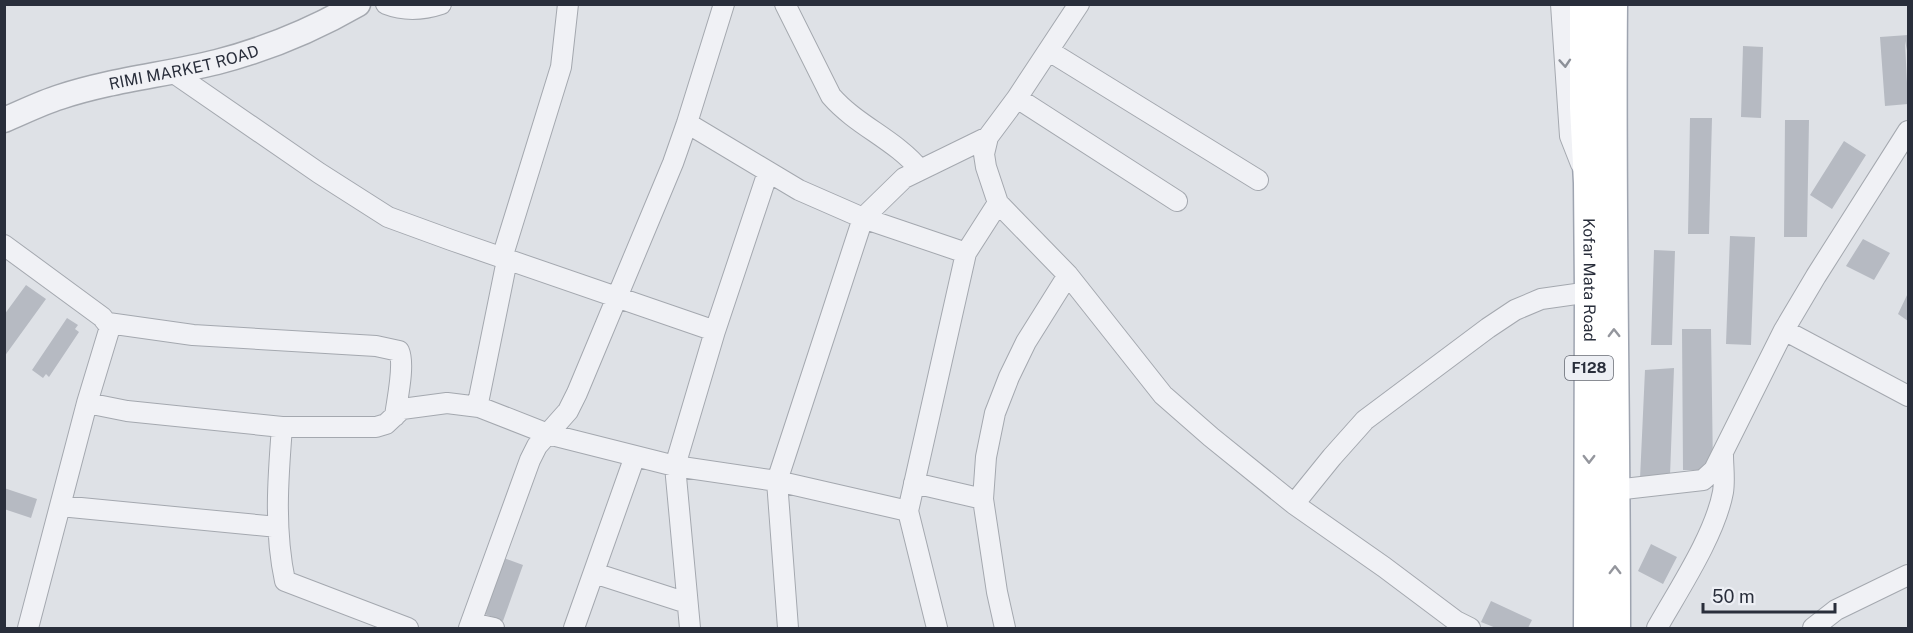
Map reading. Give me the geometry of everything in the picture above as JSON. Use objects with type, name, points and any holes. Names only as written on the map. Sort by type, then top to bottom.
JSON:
[{"type":"main road","name":"Kofar Mata Road","points":[[1586,4],[1598,108],[1602,418],[1589,628]]},
{"type":"main road","name":"Kofar Mata Road","points":[[1598,108],[1612,4]]},
{"type":"main road","name":"Kofar Mata Road","points":[[1600,174],[1590,292],[1602,418],[1615,490],[1615,628]]},
{"type":"street","name":"RIMI MARKET ROAD","points":[[4,120],[59,97],[87,89],[216,62],[277,43],[299,35],[357,4]]},
{"type":"street","points":[[386,4],[397,8],[426,9],[441,4]]},
{"type":"street","points":[[479,407],[505,259],[561,67],[568,4]]},
{"type":"street","points":[[494,628],[470,626],[530,460],[537,446],[568,411],[573,402],[673,163],[724,4]]},
{"type":"street","points":[[785,4],[831,96],[842,108],[894,148],[909,156],[920,170]]},
{"type":"street","points":[[1078,4],[1017,98],[988,136],[984,154],[998,203],[1068,275],[1163,394],[1211,437],[1294,504],[1456,621],[1470,628]]},
{"type":"street","points":[[1561,4],[1570,136],[1600,174],[1623,119],[1625,4]]},
{"type":"street","points":[[1049,51],[1258,180]]},
{"type":"street","points":[[171,71],[319,174],[388,217],[715,331]]},
{"type":"street","points":[[1017,98],[1177,201]]},
{"type":"street","points":[[687,123],[799,190],[862,218],[966,253]]},
{"type":"street","points":[[1615,490],[1703,480],[1714,470],[1785,330],[1816,276],[1908,131]]},
{"type":"street","points":[[788,628],[777,481],[862,218],[904,178],[988,136]]},
{"type":"street","points":[[690,628],[675,466],[715,331],[768,172]]},
{"type":"street","points":[[937,628],[908,511],[966,253],[998,203]]},
{"type":"street","points":[[4,245],[108,323],[193,335],[376,346],[399,351],[401,354],[395,416]]},
{"type":"street","points":[[1005,628],[997,592],[983,499],[986,457],[995,413],[1002,395],[1026,342],[1068,275]]},
{"type":"street","points":[[1294,504],[1365,420],[1488,328],[1515,310],[1541,299],[1590,292]]},
{"type":"street","points":[[28,628],[87,403],[110,327],[108,323]]},
{"type":"street","points":[[1785,330],[1908,396]]},
{"type":"street","points":[[87,403],[127,411],[282,427],[376,428],[386,424],[402,409],[447,403],[479,407],[548,434],[675,466],[777,481],[908,511]]},
{"type":"street","points":[[282,427],[277,494],[278,527],[285,581],[408,628]]},
{"type":"street","points":[[1657,628],[1696,558],[1718,512],[1723,489],[1723,455]]},
{"type":"street","points":[[574,628],[635,456]]},
{"type":"street","points":[[914,483],[983,499]]},
{"type":"street","points":[[60,506],[278,527]]},
{"type":"street","points":[[594,573],[687,603]]},
{"type":"street","points":[[1813,628],[1836,610],[1908,575]]},
{"type":"building","points":[[1908,35],[1908,55],[1905,41],[1908,104],[1885,106],[1880,37]]},
{"type":"building","points":[[1743,46],[1763,47],[1761,118],[1741,117]]},
{"type":"building","points":[[1690,118],[1712,118],[1709,234],[1688,234]]},
{"type":"building","points":[[1785,120],[1809,120],[1807,237],[1784,237]]},
{"type":"building","points":[[1844,141],[1866,155],[1832,209],[1810,195]]},
{"type":"building","points":[[1730,236],[1755,237],[1751,345],[1726,344]]},
{"type":"building","points":[[1863,239],[1890,253],[1874,280],[1846,266]]},
{"type":"building","points":[[1654,250],[1675,251],[1672,345],[1651,345]]},
{"type":"building","points":[[26,285],[46,299],[4,357],[4,315]]},
{"type":"building","points":[[1908,293],[1908,321],[1898,314]]},
{"type":"building","points":[[67,318],[78,325],[75,329],[79,332],[49,377],[46,374],[43,378],[32,370]]},
{"type":"building","points":[[1682,329],[1711,329],[1713,470],[1683,470]]},
{"type":"building","points":[[1674,368],[1670,476],[1640,479],[1645,370]]},
{"type":"building","points":[[4,488],[37,499],[31,518],[4,509]]},
{"type":"building","points":[[1651,544],[1677,557],[1663,584],[1638,571]]},
{"type":"building","points":[[501,557],[523,565],[503,621],[482,613]]},
{"type":"building","points":[[1491,601],[1532,620],[1528,628],[1496,628],[1481,622]]}]
